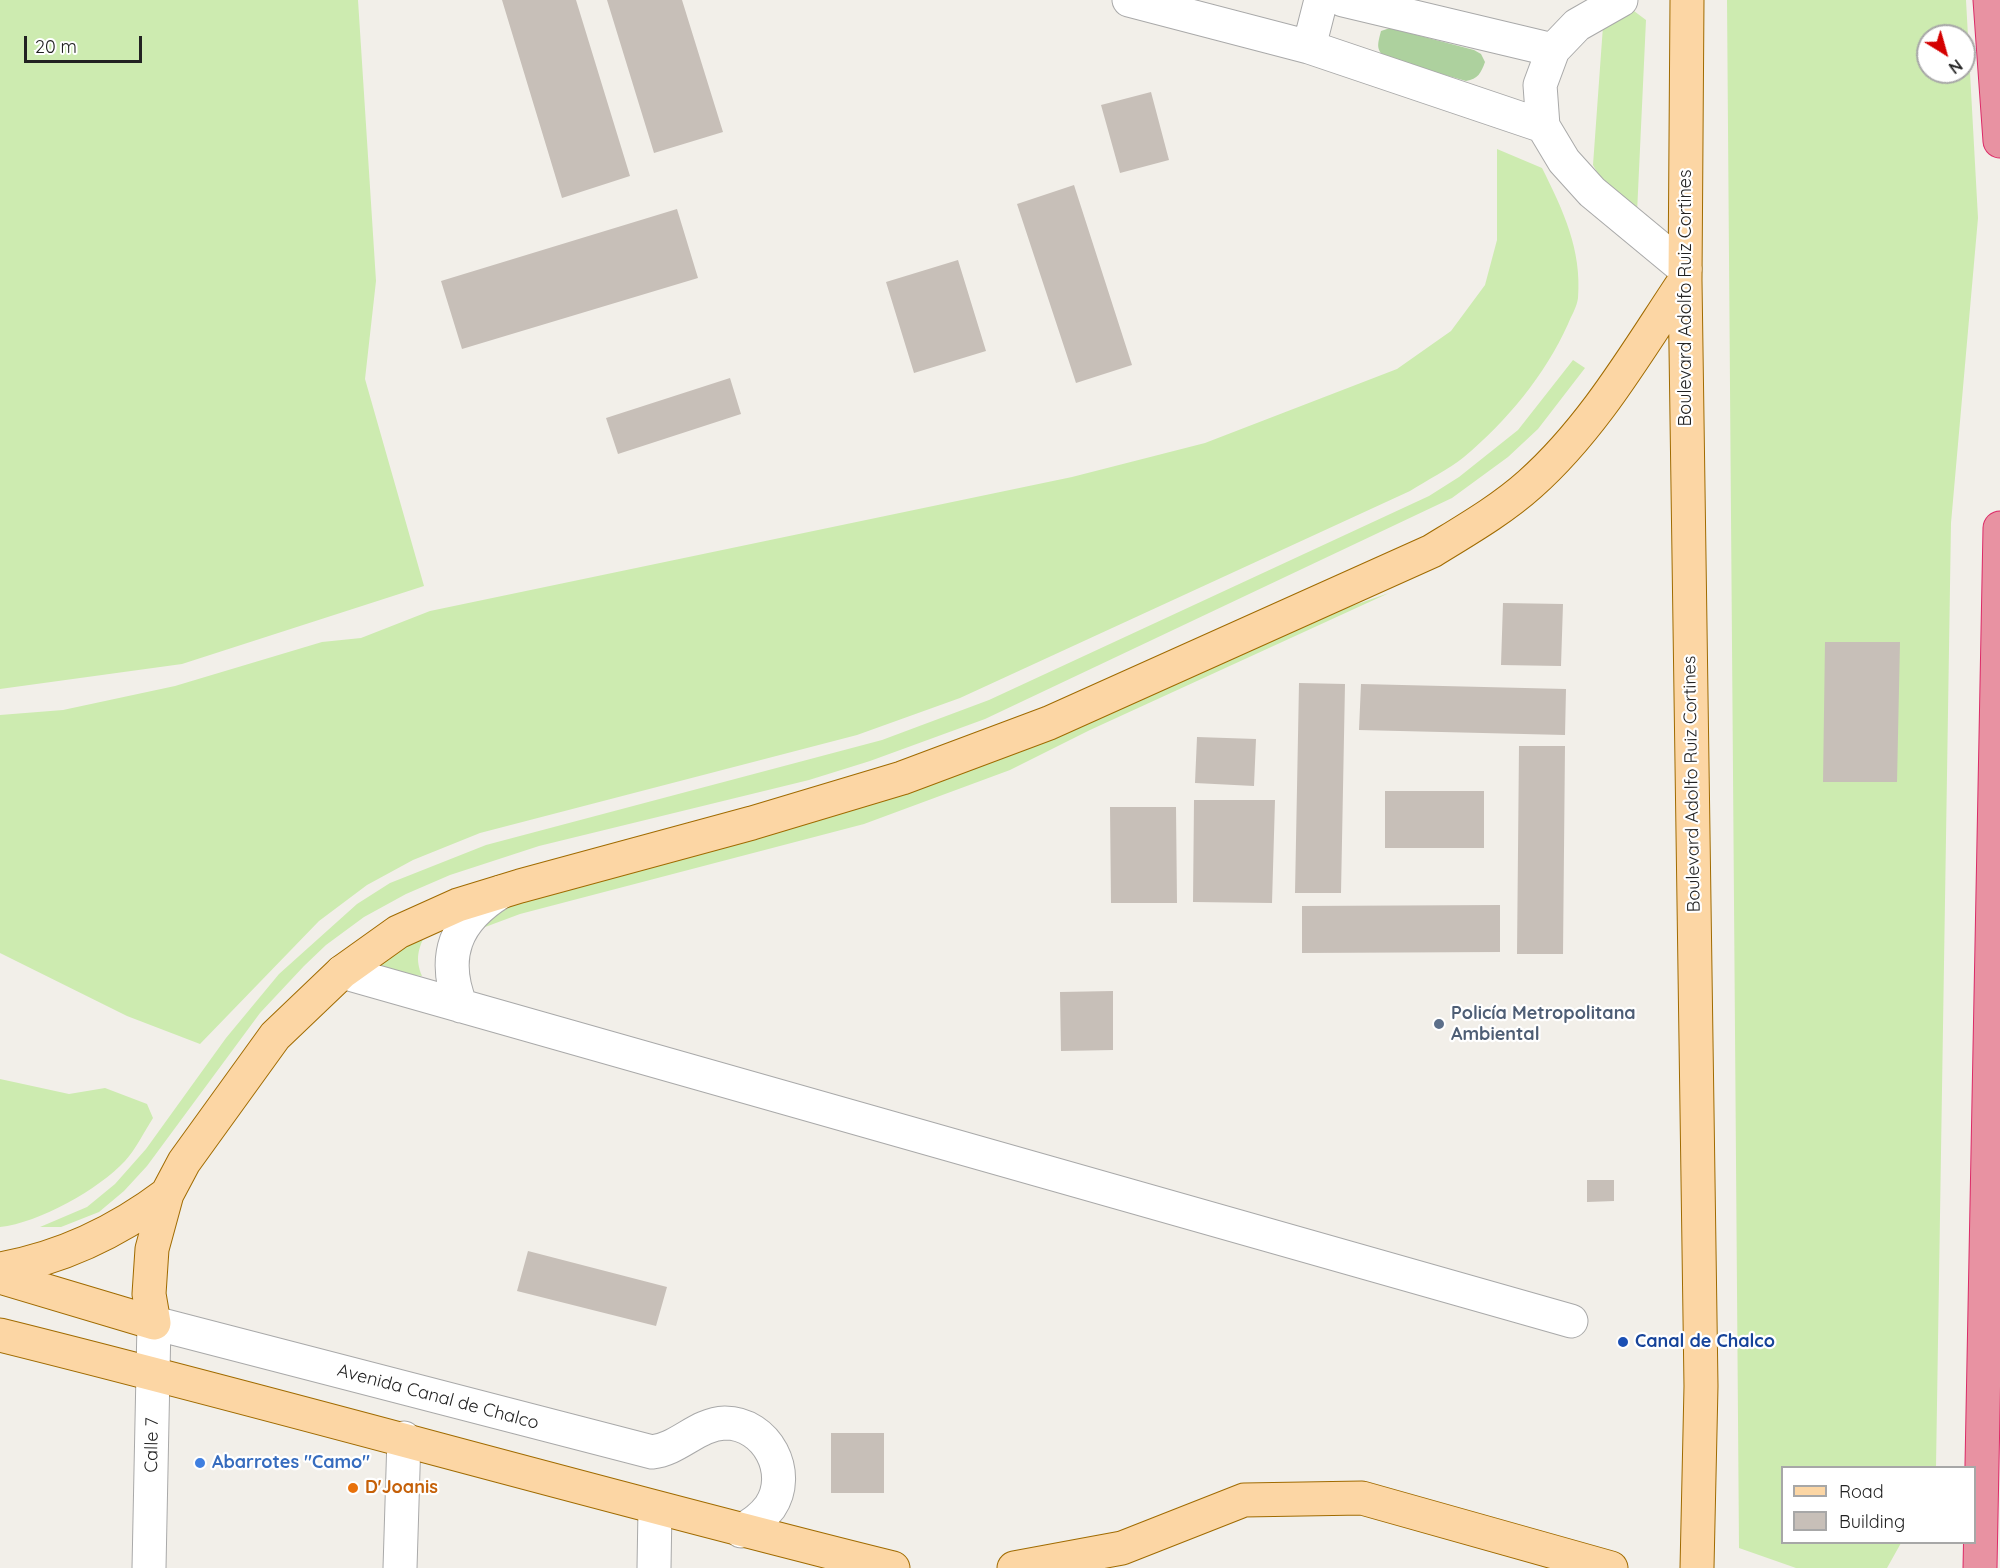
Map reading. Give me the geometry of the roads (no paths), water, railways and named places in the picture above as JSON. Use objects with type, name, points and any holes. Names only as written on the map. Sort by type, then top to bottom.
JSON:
[{"type":"highway","points":[[1990,0],[2000,141]]},
{"type":"highway","points":[[1980,1568],[2000,529]]},
{"type":"main road","name":"Boulevard Adolfo Ruiz Cortines","points":[[1687,0],[1685,275],[1701,1386],[1696,1568]]},
{"type":"main road","points":[[153,1323],[148,1294],[152,1249],[167,1194],[184,1162],[275,1036],[342,972],[398,932],[458,905],[752,823],[902,778],[1049,723],[1432,551],[1485,519],[1531,483],[1565,447],[1603,402],[1685,275]]},
{"type":"main road","points":[[0,1269],[63,1252],[131,1221],[167,1194]]},
{"type":"main road","name":"Avenida Canal de Chalco","points":[[0,1276],[153,1323]]},
{"type":"main road","points":[[0,1335],[404,1438],[655,1509],[892,1568]]},
{"type":"main road","points":[[1014,1568],[1122,1548],[1244,1500],[1362,1498],[1611,1568]]},
{"type":"street","points":[[1129,0],[1310,47],[1543,126]]},
{"type":"street","points":[[1310,47],[1322,0]]},
{"type":"street","points":[[1343,0],[1553,50]]},
{"type":"street","points":[[1621,0],[1577,25],[1553,50],[1540,86],[1543,126],[1564,161],[1592,192],[1685,275]]},
{"type":"street","points":[[461,1006],[451,972],[453,952],[459,933],[476,909],[501,892]]},
{"type":"street","points":[[342,972],[1571,1321]]},
{"type":"street","name":"Calle 7","points":[[150,1568],[153,1323]]},
{"type":"street","name":"Avenida Canal de Chalco","points":[[153,1323],[652,1452],[673,1448],[706,1427],[725,1423],[740,1425],[765,1441],[779,1470],[778,1489],[770,1506],[758,1520],[741,1531]]},
{"type":"street","points":[[400,1568],[404,1438]]},
{"type":"street","points":[[654,1568],[655,1509]]},
{"type":"place","name":"Policía Metropolitana Ambiental","points":[[1439,1024]]},
{"type":"place","name":"Canal de Chalco","points":[[1623,1342]]},
{"type":"place","name":"Abarrotes \"Camo\"","points":[[200,1463]]},
{"type":"place","name":"D'Joanis","points":[[353,1488]]}]
